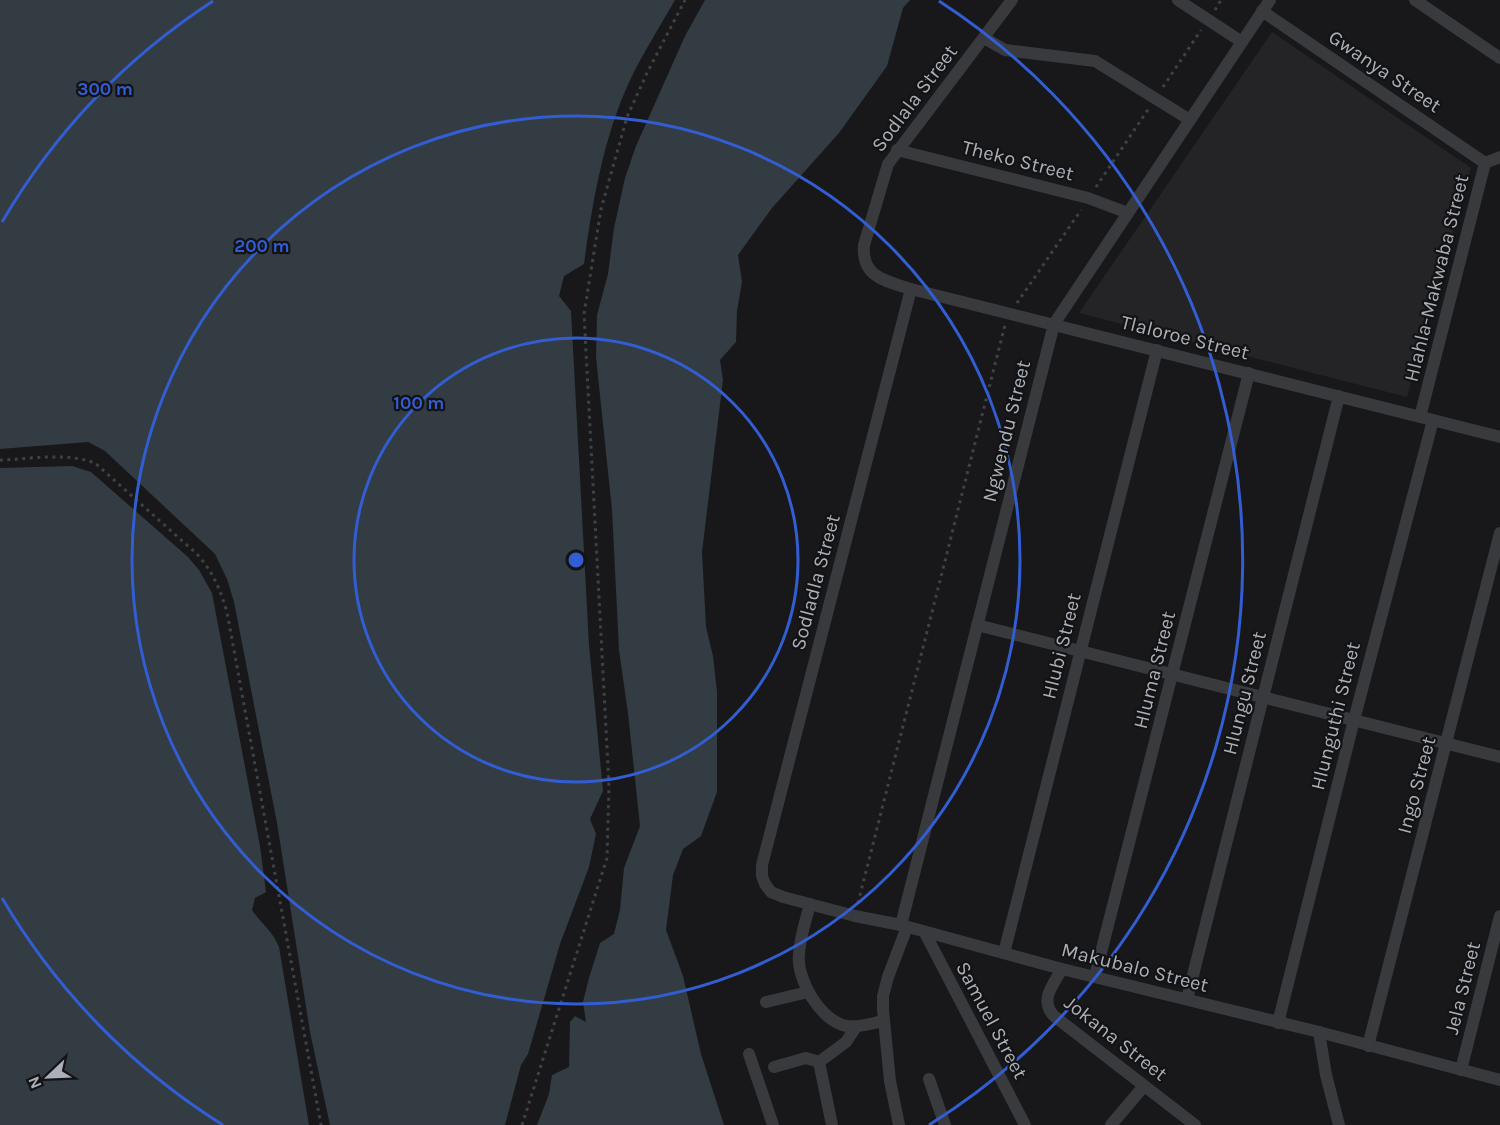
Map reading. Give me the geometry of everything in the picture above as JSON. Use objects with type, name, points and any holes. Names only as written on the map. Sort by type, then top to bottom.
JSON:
[{"type":"street","name":"Sodlala Street","points":[[866,265],[863,256],[866,236],[883,175],[897,150],[1012,0]]},
{"type":"street","points":[[1178,0],[1242,42]]},
{"type":"street","name":"Ngwendu Street","points":[[899,1125],[890,1081],[883,996],[904,926],[977,625],[1054,324],[1270,0]]},
{"type":"street","points":[[1415,0],[1500,57]]},
{"type":"street","name":"Gwanya Street","points":[[1262,11],[1485,164]]},
{"type":"street","points":[[984,38],[1005,50],[1095,61],[1190,120]]},
{"type":"street","name":"Theko Street","points":[[897,150],[1088,198],[1128,213]]},
{"type":"street","name":"Hlahla-Makwaba Street","points":[[1420,417],[1485,164],[1500,157]]},
{"type":"street","name":"Tlaloroe Street","points":[[866,265],[880,279],[911,289],[1010,312],[1500,437]]},
{"type":"street","name":"Sodladla Street","points":[[765,884],[762,865],[911,289]]},
{"type":"street","name":"Hlubi Street","points":[[1004,953],[1157,350]]},
{"type":"street","name":"Hluma Street","points":[[1095,976],[1249,373]]},
{"type":"street","name":"Hlungu Street","points":[[1186,999],[1339,396]]},
{"type":"street","name":"Hlunguthi Street","points":[[1278,1023],[1354,720],[1433,420]]},
{"type":"street","name":"Ingo Street","points":[[1368,1046],[1500,532]]},
{"type":"street","points":[[977,625],[1500,757]]},
{"type":"street","name":"Makubalo Street","points":[[765,884],[771,892],[810,904],[904,926],[1062,969],[1319,1032],[1500,1080]]},
{"type":"street","points":[[810,904],[798,955],[800,972],[813,1001],[833,1019],[845,1026],[856,1027],[884,1021]]},
{"type":"street","name":"Jela Street","points":[[1461,1070],[1500,916]]},
{"type":"street","name":"Samuel Street","points":[[925,933],[1026,1125]]},
{"type":"street","name":"Jokana Street","points":[[1062,969],[1049,991],[1048,1010],[1195,1125]]},
{"type":"street","points":[[766,1002],[808,992]]},
{"type":"street","points":[[819,1062],[846,1042],[856,1027]]},
{"type":"street","points":[[1319,1032],[1326,1075],[1339,1125]]},
{"type":"street","points":[[749,1054],[773,1125]]},
{"type":"street","points":[[774,1067],[806,1058],[819,1062]]},
{"type":"street","points":[[819,1062],[832,1125]]},
{"type":"street","points":[[929,1079],[945,1125]]},
{"type":"street","points":[[1111,1125],[1144,1086]]},
{"type":"path","points":[[522,1125],[602,875],[608,848],[609,786],[585,370],[586,304],[601,209],[624,127],[647,73],[685,0]]},
{"type":"path","points":[[855,916],[1010,312],[1221,0]]},
{"type":"path","points":[[0,460],[66,456],[95,463],[197,554],[208,566],[219,586],[227,612],[321,1125]]},
{"type":"shaded area","points":[[0,0],[675,0],[625,91],[602,164],[584,264],[564,276],[559,296],[571,311],[589,645],[603,791],[590,819],[596,834],[589,867],[560,944],[528,1054],[521,1065],[505,1125],[330,1125],[310,1032],[277,823],[234,602],[227,579],[215,554],[105,451],[88,442],[0,449]]},
{"type":"shaded area","points":[[705,0],[910,0],[903,8],[887,66],[839,133],[772,208],[738,255],[742,282],[737,311],[736,342],[720,360],[723,380],[702,552],[706,627],[713,656],[717,692],[717,792],[701,836],[683,849],[673,875],[666,930],[683,976],[701,1054],[724,1125],[537,1125],[549,1094],[552,1075],[569,1067],[570,1022],[575,1016],[586,1022],[583,1002],[589,978],[600,943],[614,934],[620,910],[624,868],[640,826],[619,650],[612,510],[596,357],[597,315],[608,274],[614,228],[625,178],[636,146],[685,36]]},
{"type":"shaded area","points":[[1272,32],[1471,168],[1407,397],[1079,313]]},
{"type":"shaded area","points":[[72,466],[91,472],[188,557],[199,570],[212,593],[260,846],[266,892],[255,898],[252,910],[279,947],[309,1125],[0,1125],[0,468]]}]
